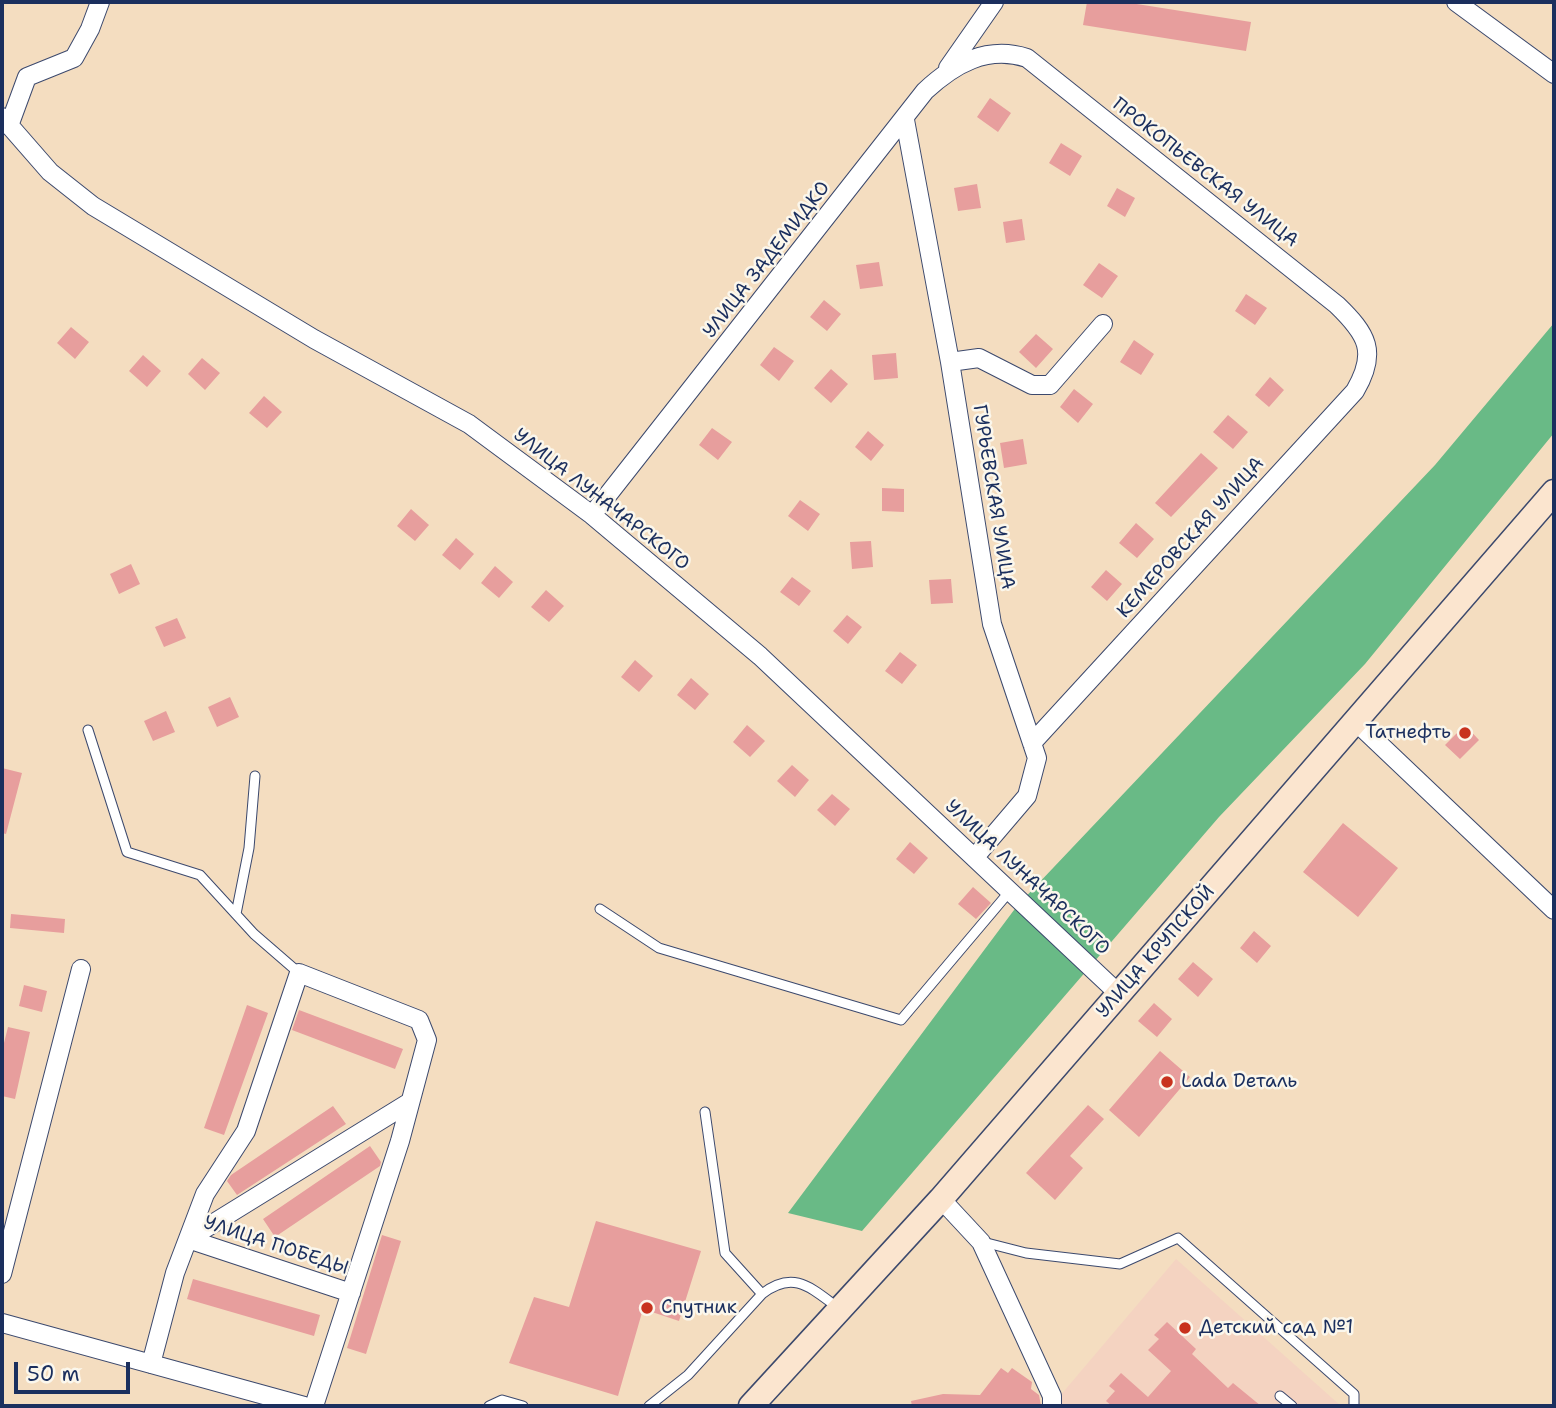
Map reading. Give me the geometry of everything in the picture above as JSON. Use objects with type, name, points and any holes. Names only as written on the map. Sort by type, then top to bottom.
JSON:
[{"type":"street","points":[[5,121],[27,78],[74,58],[90,29],[100,2]]},
{"type":"street","points":[[946,71],[995,2]]},
{"type":"street","points":[[1456,2],[1554,74]]},
{"type":"street","name":"ПРОКОПЬЕВСКАЯ УЛИЦА","points":[[991,54],[1011,53],[1027,58],[1316,288],[1357,324],[1366,341],[1368,355]]},
{"type":"street","name":"УЛИЦА ЗАДЕМИДКО","points":[[593,515],[905,120],[925,91],[946,71],[966,60],[991,54]]},
{"type":"street","name":"ГУРЬЕВСКАЯ УЛИЦА","points":[[905,120],[950,362],[992,624],[1037,758],[1027,796],[975,858]]},
{"type":"street","name":"УЛИЦА ЛУНАЧАРСКОГО","points":[[5,121],[50,172],[93,206],[314,339],[469,424],[593,515],[760,656],[1119,994]]},
{"type":"street","points":[[950,362],[979,358],[1032,385],[1050,385],[1103,324]]},
{"type":"street","name":"КЕМЕРОВСКАЯ УЛИЦА","points":[[1032,743],[1355,391],[1365,374],[1368,355]]},
{"type":"street","name":"УЛИЦА КРУПСКОЙ","points":[[751,1406],[941,1199],[1554,492]]},
{"type":"street","points":[[1355,721],[1554,910]]},
{"type":"street","points":[[2,1274],[81,970]]},
{"type":"street","points":[[299,973],[419,1020],[427,1040],[411,1102],[314,1406]]},
{"type":"street","name":"УЛИЦА ПОБЕДЫ","points":[[151,1364],[188,1239],[205,1194],[246,1131],[299,973]]},
{"type":"street","points":[[188,1239],[411,1102]]},
{"type":"street","points":[[941,1199],[981,1242],[1052,1396],[1052,1406]]},
{"type":"street","name":"УЛИЦА ПОБЕДЫ","points":[[188,1239],[351,1293]]},
{"type":"street","points":[[2,1323],[304,1406]]},
{"type":"lane","points":[[88,730],[128,852],[200,875],[236,914],[299,973]]},
{"type":"lane","points":[[236,914],[249,848],[255,776]]},
{"type":"lane","points":[[600,909],[659,948],[901,1020],[1010,891]]},
{"type":"lane","points":[[705,1112],[725,1252],[762,1294]]},
{"type":"lane","points":[[981,1242],[1026,1253],[1120,1264],[1178,1238],[1354,1394],[1353,1406]]},
{"type":"lane","points":[[649,1406],[688,1375],[775,1283],[790,1281],[808,1286],[840,1309]]},
{"type":"lane","points":[[1280,1396],[1292,1406]]},
{"type":"lane","points":[[489,1406],[502,1400],[523,1406]]},
{"type":"shaded area","name":"Детский сад №1","points":[[1176,1259],[1341,1406],[1059,1406],[1059,1397]]},
{"type":"green space","points":[[1554,323],[1554,433],[1365,664],[1219,817],[862,1231],[788,1213],[1017,906],[1435,465]]},
{"type":"building","points":[[1087,2],[1124,2],[1251,22],[1246,51],[1083,25]]},
{"type":"building","points":[[990,98],[1011,113],[998,132],[977,117]]},
{"type":"building","points":[[1061,143],[1082,156],[1070,176],[1049,163]]},
{"type":"building","points":[[977,184],[981,208],[958,211],[954,188]]},
{"type":"building","points":[[1117,188],[1135,198],[1125,217],[1107,206]]},
{"type":"building","points":[[1022,219],[1025,240],[1006,243],[1003,222]]},
{"type":"building","points":[[879,262],[883,286],[860,289],[856,265]]},
{"type":"building","points":[[1099,263],[1118,276],[1102,298],[1083,285]]},
{"type":"building","points":[[1246,294],[1267,308],[1255,325],[1235,311]]},
{"type":"building","points":[[824,300],[841,314],[827,331],[810,317]]},
{"type":"building","points":[[71,327],[89,342],[75,359],[57,343]]},
{"type":"building","points":[[1036,334],[1053,349],[1036,368],[1019,352]]},
{"type":"building","points":[[1134,340],[1154,354],[1141,375],[1120,362]]},
{"type":"building","points":[[774,347],[794,361],[779,381],[760,365]]},
{"type":"building","points":[[896,353],[898,378],[874,380],[872,355]]},
{"type":"building","points":[[143,355],[161,371],[147,387],[129,371]]},
{"type":"building","points":[[202,358],[220,373],[205,390],[188,374]]},
{"type":"building","points":[[831,369],[848,384],[831,403],[814,388]]},
{"type":"building","points":[[1270,377],[1284,390],[1269,407],[1255,395]]},
{"type":"building","points":[[1074,389],[1093,404],[1078,423],[1060,407]]},
{"type":"building","points":[[264,396],[282,412],[267,428],[249,413]]},
{"type":"building","points":[[1228,415],[1248,432],[1233,449],[1213,432]]},
{"type":"building","points":[[712,428],[732,442],[718,460],[699,445]]},
{"type":"building","points":[[868,431],[884,445],[871,461],[855,447]]},
{"type":"building","points":[[1023,439],[1027,464],[1004,468],[1000,443]]},
{"type":"building","points":[[1201,453],[1218,468],[1171,517],[1155,503]]},
{"type":"building","points":[[882,488],[904,489],[904,512],[882,511]]},
{"type":"building","points":[[800,500],[820,514],[808,531],[788,516]]},
{"type":"building","points":[[411,509],[429,525],[415,541],[397,526]]},
{"type":"building","points":[[1136,523],[1154,539],[1137,558],[1119,543]]},
{"type":"building","points":[[456,538],[474,554],[460,570],[442,555]]},
{"type":"building","points":[[871,541],[873,567],[852,569],[850,542]]},
{"type":"building","points":[[131,564],[140,584],[119,594],[110,574]]},
{"type":"building","points":[[495,566],[513,582],[499,598],[481,583]]},
{"type":"building","points":[[1106,570],[1122,584],[1107,601],[1091,587]]},
{"type":"building","points":[[792,577],[811,591],[799,606],[780,592]]},
{"type":"building","points":[[951,579],[953,603],[931,604],[929,580]]},
{"type":"building","points":[[546,590],[564,606],[549,622],[531,607]]},
{"type":"building","points":[[847,615],[862,627],[848,644],[833,631]]},
{"type":"building","points":[[177,618],[186,638],[164,647],[155,627]]},
{"type":"building","points":[[900,652],[917,665],[902,684],[885,671]]},
{"type":"building","points":[[635,660],[653,676],[639,692],[621,677]]},
{"type":"building","points":[[691,678],[709,694],[695,710],[677,695]]},
{"type":"building","points":[[230,697],[239,717],[217,727],[208,707]]},
{"type":"building","points":[[166,711],[175,732],[153,741],[144,721]]},
{"type":"building","points":[[747,725],[765,741],[750,757],[733,742]]},
{"type":"building","points":[[1465,725],[1479,740],[1460,759],[1445,745]]},
{"type":"building","points":[[792,765],[809,780],[795,797],[777,781]]},
{"type":"building","points":[[2,768],[22,773],[6,834],[2,833]]},
{"type":"building","points":[[832,794],[850,809],[835,826],[817,810]]},
{"type":"building","points":[[1343,823],[1398,868],[1358,917],[1303,872]]},
{"type":"building","points":[[910,842],[928,858],[914,874],[896,859]]},
{"type":"building","points":[[973,887],[991,903],[976,919],[958,904]]},
{"type":"building","points":[[11,914],[65,919],[64,933],[10,928]]},
{"type":"building","points":[[1254,931],[1271,946],[1257,963],[1240,948]]},
{"type":"building","points":[[1193,962],[1213,979],[1198,997],[1178,979]]},
{"type":"building","points":[[24,985],[47,991],[42,1012],[19,1006]]},
{"type":"building","points":[[1154,1003],[1172,1019],[1157,1037],[1138,1021]]},
{"type":"building","points":[[247,1005],[268,1013],[224,1135],[204,1128]]},
{"type":"building","points":[[299,1010],[403,1049],[395,1069],[292,1030]]},
{"type":"building","points":[[8,1027],[30,1032],[15,1099],[2,1096],[2,1051]]},
{"type":"building","points":[[1160,1051],[1190,1077],[1139,1137],[1109,1110]]},
{"type":"building","points":[[1088,1105],[1104,1119],[1070,1156],[1083,1168],[1055,1200],[1026,1173]]},
{"type":"building","points":[[333,1106],[346,1124],[237,1195],[227,1181],[231,1175]]},
{"type":"building","points":[[370,1146],[381,1162],[380,1166],[275,1237],[263,1219]]},
{"type":"building","name":"Спутник","points":[[596,1221],[701,1251],[679,1321],[643,1309],[618,1396],[509,1363],[534,1297],[569,1307]]},
{"type":"building","points":[[382,1235],[401,1241],[366,1354],[347,1348]]},
{"type":"building","points":[[193,1279],[320,1315],[314,1336],[187,1299]]},
{"type":"building","points":[[1167,1322],[1196,1349],[1192,1354],[1228,1388],[1233,1383],[1261,1406],[1112,1406],[1106,1401],[1115,1391],[1109,1386],[1121,1373],[1148,1397],[1171,1371],[1148,1350],[1159,1339],[1154,1335]]},
{"type":"building","points":[[1001,1368],[1008,1373],[1012,1368],[1032,1382],[1031,1389],[1039,1395],[1041,1406],[912,1406],[911,1401],[943,1394],[980,1395]]},
{"type":"place","name":"Татнефть","points":[[1465,733]]},
{"type":"place","name":"Lada Dеталь","points":[[1167,1082]]},
{"type":"place","name":"Спутник","points":[[647,1308]]},
{"type":"place","name":"Детский сад №1","points":[[1185,1328]]}]
